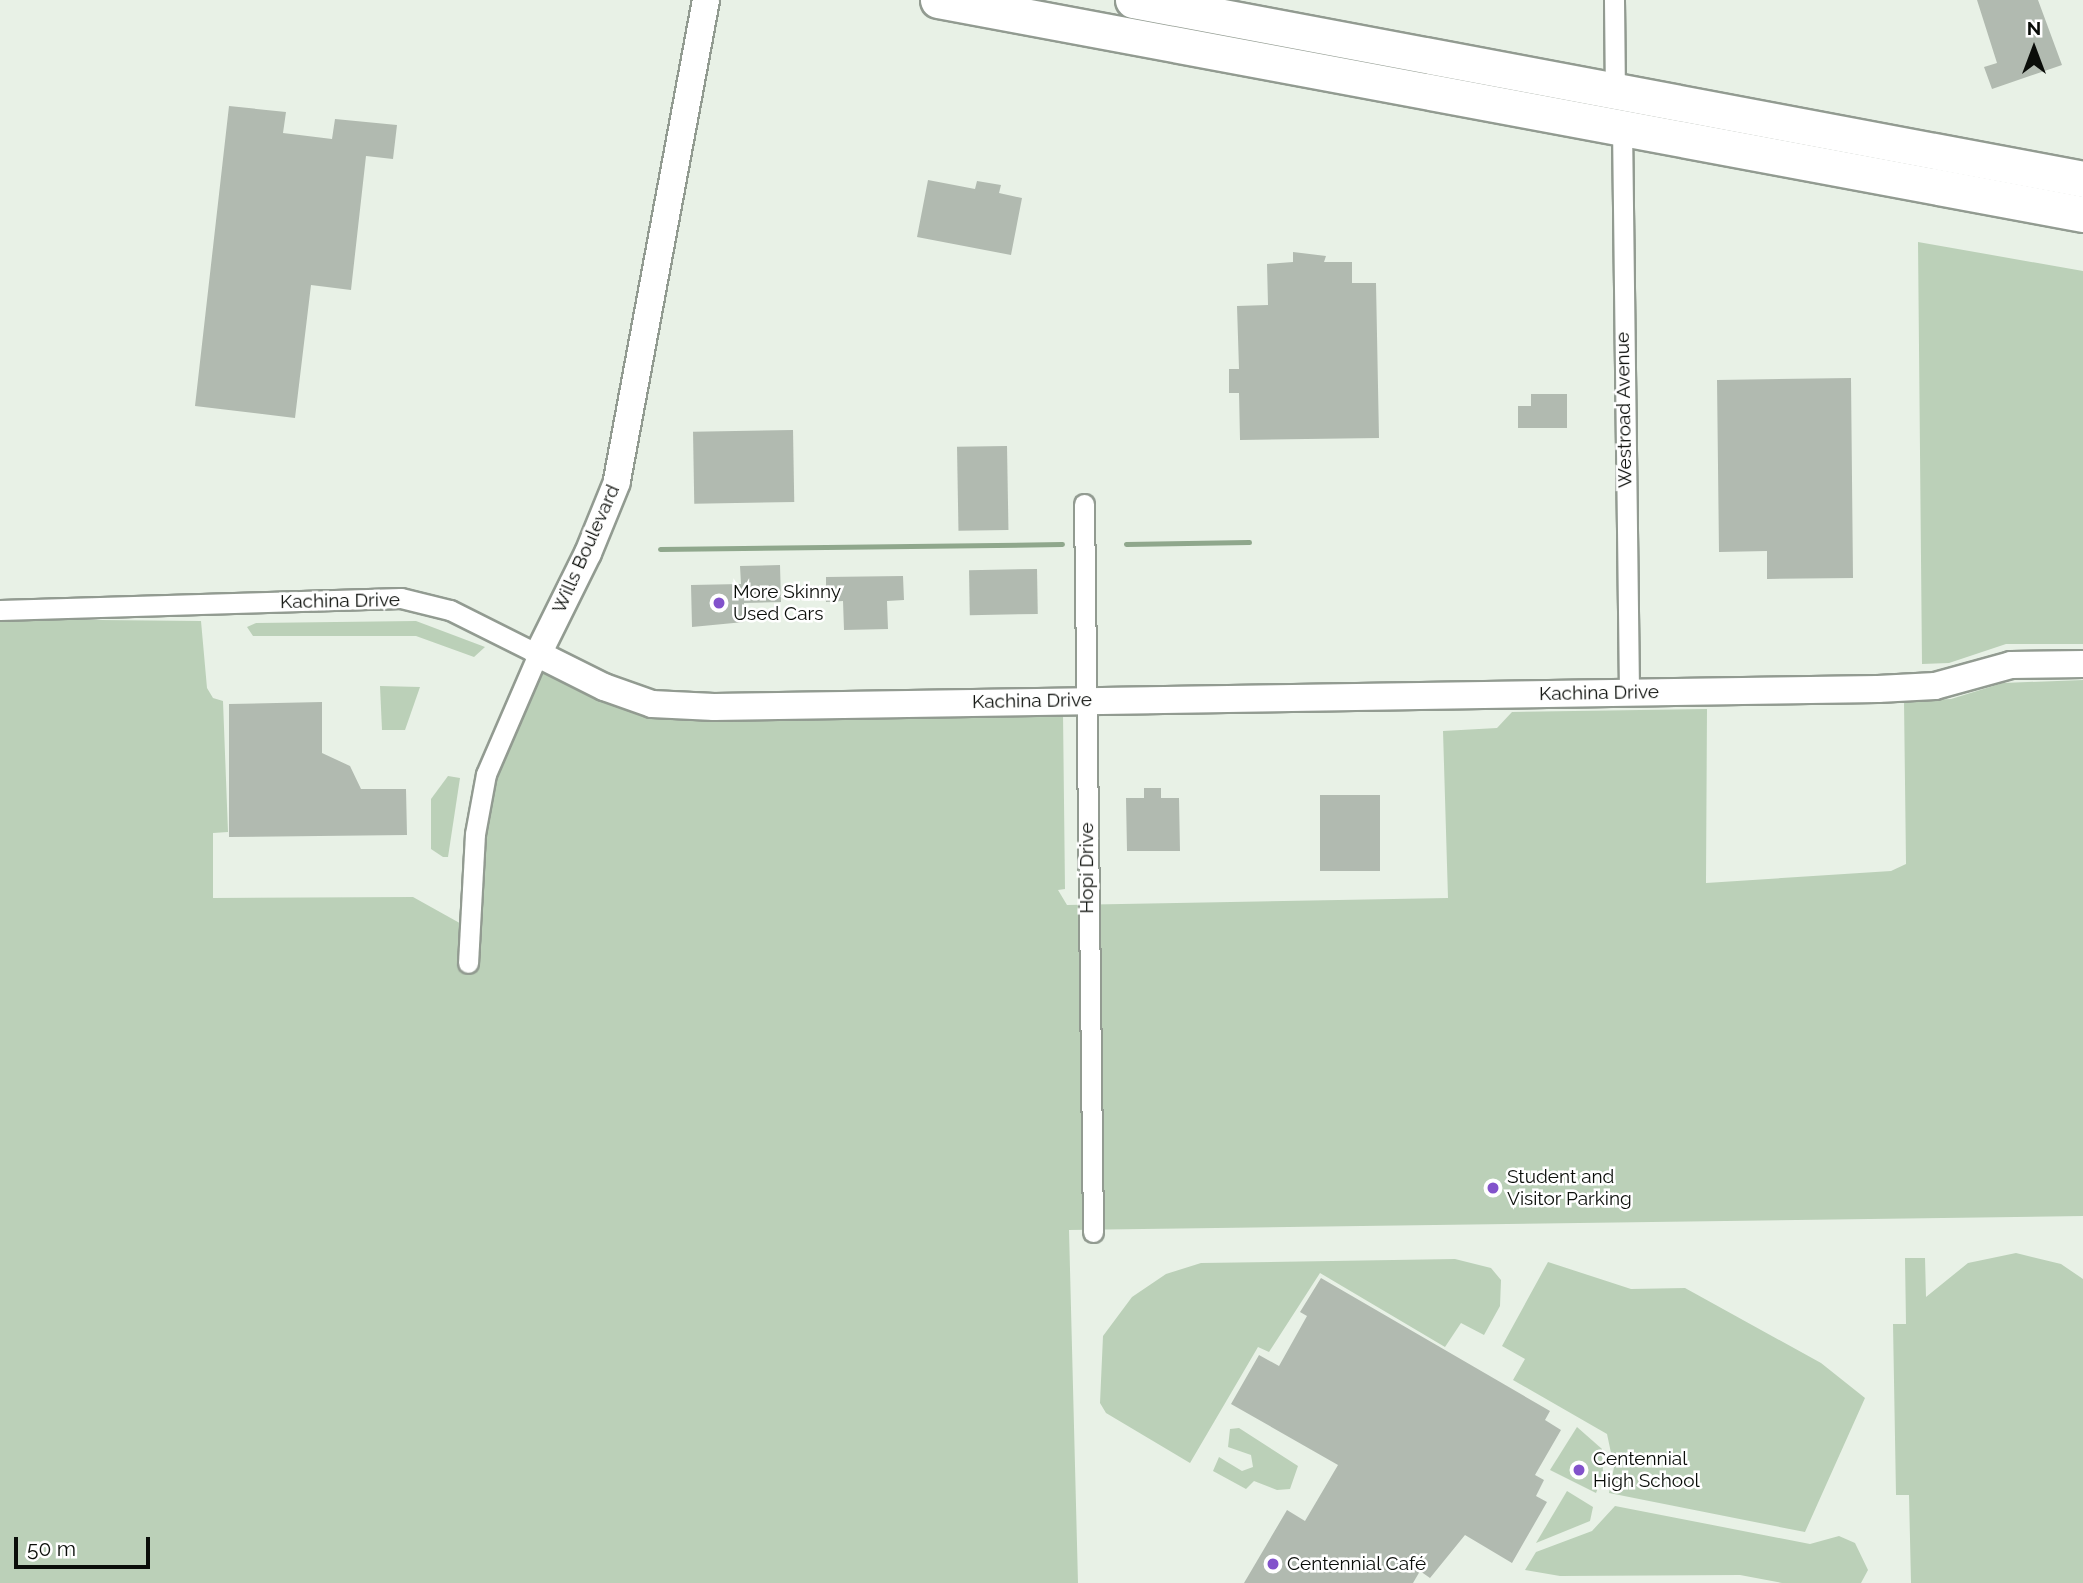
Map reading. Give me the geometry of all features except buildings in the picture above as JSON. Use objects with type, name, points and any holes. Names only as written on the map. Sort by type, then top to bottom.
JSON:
[{"type":"highway","points":[[939,0],[2083,214]]},
{"type":"highway","points":[[1133,0],[2083,179]]},
{"type":"street","name":"Wills Boulevard","points":[[468,963],[475,834],[486,774],[538,654],[588,553],[617,482],[706,0]]},
{"type":"street","points":[[1614,0],[1615,89]]},
{"type":"street","name":"Westroad Avenue","points":[[1622,126],[1629,693]]},
{"type":"street","name":"Hopi Drive","points":[[1084,504],[1093,1232]]},
{"type":"street","name":"Kachina Drive","points":[[0,610],[401,598],[450,611],[604,687],[652,704],[714,707],[1935,686],[2011,665],[2083,664]]},
{"type":"green space","points":[[1918,242],[2083,271],[2083,644],[2006,644],[1949,663],[1922,664]]},
{"type":"green space","points":[[0,619],[201,621],[207,688],[213,698],[223,701],[228,832],[213,833],[213,898],[413,897],[465,926],[508,724],[541,664],[605,689],[1063,713],[1065,889],[1058,890],[1067,905],[1448,898],[1443,731],[1497,728],[1512,712],[1707,709],[1706,883],[1891,871],[1906,864],[1904,701],[1951,699],[2003,683],[2083,680],[2083,1216],[1069,1230],[1078,1583],[0,1583]]},
{"type":"green space","points":[[416,621],[485,647],[474,657],[416,636],[253,636],[247,627],[256,623]]},
{"type":"green space","points":[[380,686],[420,687],[405,730],[382,730]]},
{"type":"green space","points":[[448,776],[460,778],[448,857],[443,857],[431,849],[431,799]]},
{"type":"green space","points":[[2016,1253],[2061,1264],[2083,1279],[2083,1583],[1911,1583],[1909,1495],[1896,1495],[1893,1324],[1906,1324],[1905,1258],[1925,1258],[1926,1297],[1968,1263]]},
{"type":"green space","points":[[1455,1259],[1491,1268],[1501,1280],[1500,1306],[1484,1335],[1461,1323],[1445,1347],[1320,1273],[1269,1352],[1258,1347],[1190,1463],[1106,1413],[1100,1403],[1103,1336],[1132,1297],[1166,1274],[1201,1263]]},
{"type":"green space","points":[[1548,1262],[1631,1289],[1685,1288],[1821,1363],[1865,1398],[1805,1532],[1609,1493],[1614,1467],[1607,1434],[1513,1380],[1525,1359],[1502,1346]]},
{"type":"green space","points":[[1577,1427],[1602,1449],[1603,1474],[1596,1493],[1550,1470]]},
{"type":"green space","points":[[1239,1428],[1298,1466],[1290,1489],[1277,1490],[1254,1481],[1246,1489],[1213,1471],[1219,1457],[1242,1471],[1253,1467],[1251,1455],[1228,1447],[1230,1429]]},
{"type":"green space","points":[[1567,1491],[1593,1507],[1590,1521],[1536,1543]]},
{"type":"green space","points":[[1615,1506],[1810,1544],[1839,1536],[1855,1543],[1868,1570],[1861,1583],[1782,1583],[1740,1575],[1560,1576],[1525,1570],[1536,1552],[1592,1531]]},
{"type":"waterway","points":[[1126,544],[1249,542]]},
{"type":"waterway","points":[[660,549],[1062,544]]},
{"type":"place","name":"More Skinny Used Cars","points":[[719,603]]},
{"type":"place","name":"Student and Visitor Parking","points":[[1493,1188]]},
{"type":"place","name":"Centennial High School","points":[[1579,1470]]},
{"type":"place","name":"Centennial Café","points":[[1273,1564]]}]
